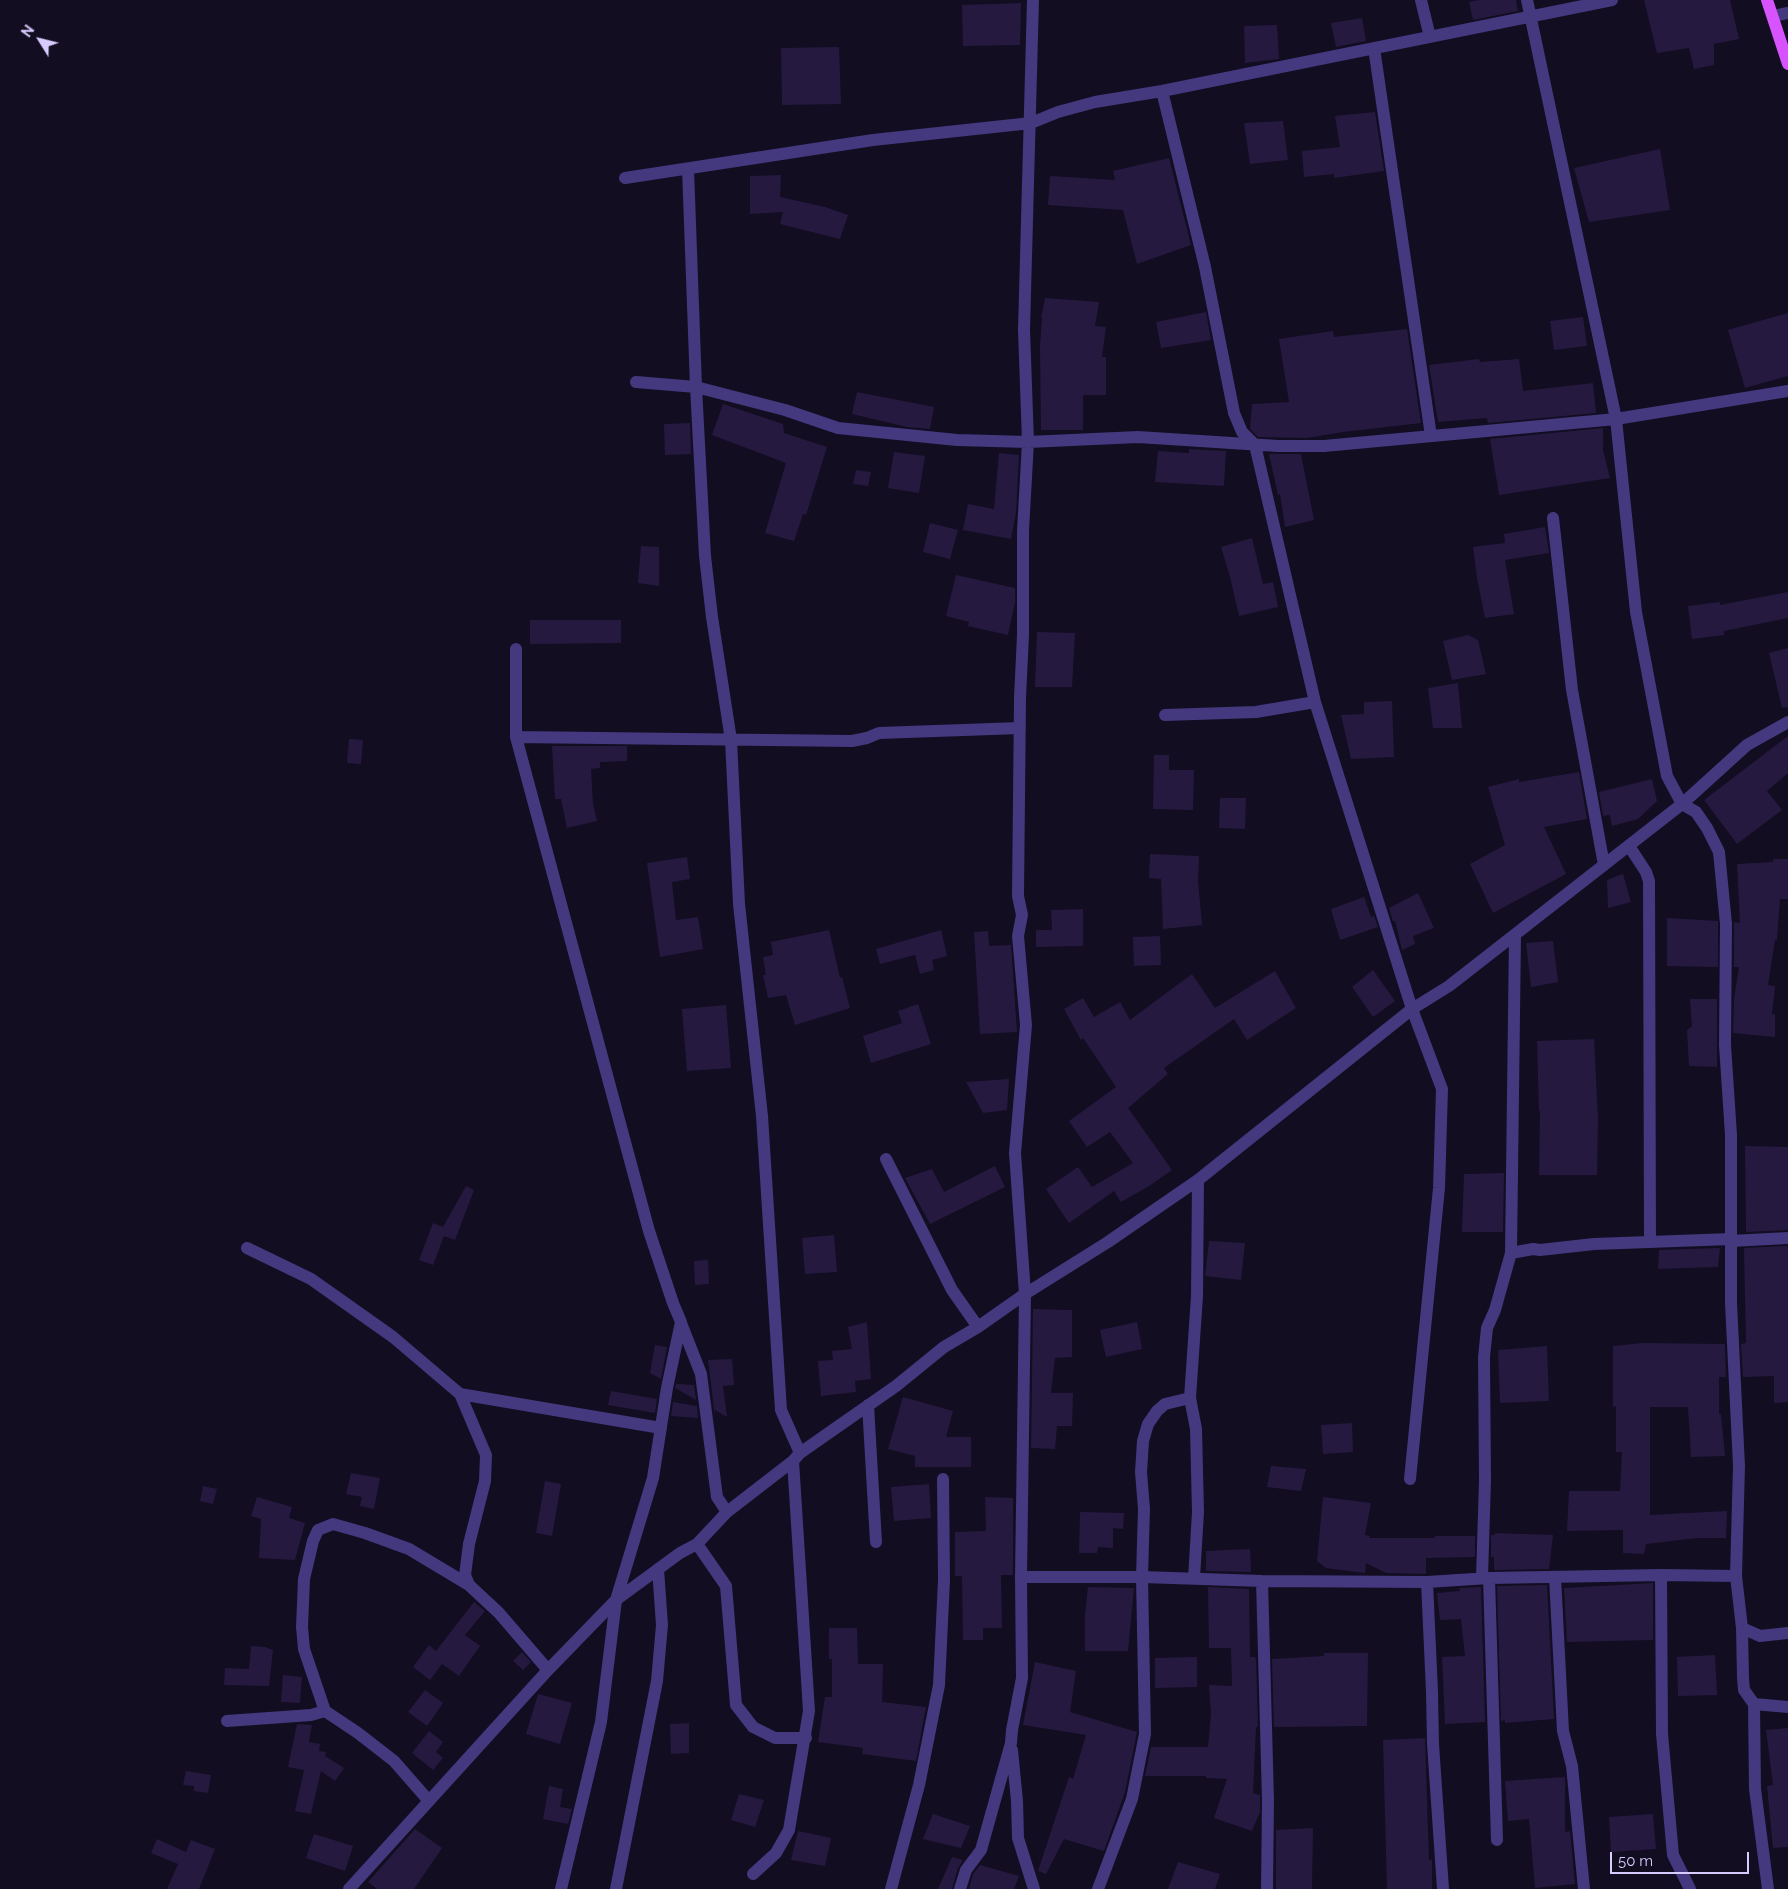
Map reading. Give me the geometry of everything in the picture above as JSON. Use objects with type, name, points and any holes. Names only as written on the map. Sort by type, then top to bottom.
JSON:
[{"type":"main road","points":[[1767,0],[1774,16],[1788,64]]},
{"type":"street","points":[[1033,0],[1024,330],[1028,442],[1024,531],[1018,896],[1022,915],[1018,936],[1026,1025],[1015,1153],[1025,1294],[1021,1577],[1022,1678],[1011,1743],[1017,1802],[1018,1838],[1034,1889]]},
{"type":"street","points":[[1421,0],[1430,37]]},
{"type":"street","points":[[1527,0],[1616,419],[1636,612],[1667,776],[1682,804],[1696,812],[1707,828],[1719,852],[1726,924],[1725,1046],[1730,1135],[1731,1304],[1739,1466],[1736,1576],[1742,1628],[1744,1690],[1754,1704],[1755,1789],[1768,1889]]},
{"type":"street","points":[[625,178],[873,140],[1030,123],[1058,112],[1095,102],[1612,0]]},
{"type":"street","points":[[1774,16],[1788,13]]},
{"type":"street","points":[[1374,48],[1431,436]]},
{"type":"street","points":[[1162,90],[1205,267],[1234,413],[1242,432],[1255,445],[1315,702],[1412,1009],[1442,1089],[1440,1188],[1410,1479]]},
{"type":"street","points":[[688,169],[696,387],[705,556],[712,617],[732,740],[739,904],[762,1116],[781,1410],[796,1457],[809,1711],[806,1738],[789,1830],[776,1853],[753,1874]]},
{"type":"street","points":[[636,382],[696,387],[785,410],[838,428],[957,440],[1028,442],[1138,437],[1255,445],[1324,446],[1616,419],[1788,390]]},
{"type":"street","points":[[1553,518],[1572,690],[1604,866]]},
{"type":"street","points":[[516,648],[516,737],[649,1231],[673,1303],[701,1374],[717,1497],[728,1512]]},
{"type":"street","points":[[1165,715],[1256,712],[1315,702]]},
{"type":"street","points":[[350,1889],[548,1670],[616,1600],[680,1553],[697,1544],[728,1512],[796,1457],[896,1386],[944,1347],[1108,1242],[1198,1180],[1412,1009],[1449,986],[1604,866],[1682,804],[1746,745],[1788,722]]},
{"type":"street","points":[[516,737],[852,741],[879,733],[1020,728]]},
{"type":"street","points":[[1628,846],[1646,872],[1649,881],[1650,1242]]},
{"type":"street","points":[[1497,1840],[1485,1578],[1484,1357],[1487,1328],[1496,1310],[1511,1253],[1515,935]]},
{"type":"street","points":[[886,1159],[952,1290],[978,1327]]},
{"type":"street","points":[[1194,1578],[1198,1512],[1196,1430],[1190,1398],[1198,1296],[1198,1180]]},
{"type":"street","points":[[1511,1253],[1594,1244],[1788,1238]]},
{"type":"street","points":[[247,1248],[311,1279],[393,1337],[460,1394],[486,1455],[485,1481],[465,1563],[465,1575],[469,1586]]},
{"type":"street","points":[[561,1889],[601,1722],[616,1600],[653,1478],[667,1388],[681,1322]]},
{"type":"street","points":[[460,1394],[661,1428]]},
{"type":"street","points":[[1098,1889],[1132,1799],[1145,1734],[1142,1577],[1144,1509],[1141,1472],[1143,1441],[1148,1424],[1157,1411],[1165,1404],[1190,1398]]},
{"type":"street","points":[[868,1405],[876,1542]]},
{"type":"street","points":[[891,1889],[919,1785],[939,1685],[944,1580],[943,1479]]},
{"type":"street","points":[[429,1801],[394,1761],[358,1733],[325,1711],[304,1649],[302,1626],[304,1579],[313,1541],[318,1530],[333,1524],[409,1549],[469,1586],[500,1613],[548,1670]]},
{"type":"street","points":[[697,1544],[726,1586],[736,1704],[753,1727],[775,1738],[806,1738]]},
{"type":"street","points":[[616,1889],[657,1681],[662,1626],[658,1569]]},
{"type":"street","points":[[1021,1577],[1427,1582],[1485,1578],[1661,1575],[1736,1576]]},
{"type":"street","points":[[1661,1575],[1662,1734],[1667,1790],[1674,1855],[1690,1889]]},
{"type":"street","points":[[1556,1577],[1563,1731],[1572,1766],[1584,1889]]},
{"type":"street","points":[[1262,1580],[1268,1800],[1267,1889]]},
{"type":"street","points":[[1427,1582],[1433,1744],[1443,1889]]},
{"type":"street","points":[[1742,1628],[1760,1636],[1788,1633]]},
{"type":"street","points":[[1754,1704],[1788,1707]]},
{"type":"street","points":[[228,1721],[311,1715],[325,1711]]},
{"type":"street","points":[[960,1889],[966,1870],[981,1850],[1011,1743]]},
{"type":"building","points":[[1479,0],[1516,0],[1518,11],[1473,20],[1469,2]]},
{"type":"building","points":[[1644,0],[1730,0],[1739,39],[1714,44],[1714,65],[1694,69],[1689,48],[1657,53]]},
{"type":"building","points":[[1021,3],[1020,45],[963,46],[962,5]]},
{"type":"building","points":[[1362,18],[1366,41],[1336,47],[1331,23]]},
{"type":"building","points":[[1277,25],[1279,59],[1245,63],[1244,26]]},
{"type":"building","points":[[839,47],[841,104],[782,105],[781,48]]},
{"type":"building","points":[[1375,112],[1384,171],[1334,178],[1334,174],[1304,177],[1302,151],[1340,147],[1335,116]]},
{"type":"building","points":[[1283,121],[1288,160],[1250,164],[1244,123]]},
{"type":"building","points":[[1660,149],[1670,210],[1589,222],[1574,168]]},
{"type":"building","points":[[1169,158],[1191,245],[1137,264],[1123,210],[1048,205],[1050,176],[1115,180],[1113,171]]},
{"type":"building","points":[[781,175],[780,197],[825,207],[848,215],[840,239],[780,224],[783,212],[750,214],[750,176]]},
{"type":"building","points":[[1045,298],[1099,302],[1095,326],[1106,327],[1102,357],[1106,357],[1106,395],[1083,395],[1083,430],[1041,430],[1040,347],[1041,318]]},
{"type":"building","points":[[1206,312],[1211,340],[1161,348],[1156,322]]},
{"type":"building","points":[[1788,313],[1788,376],[1745,388],[1728,330]]},
{"type":"building","points":[[1583,317],[1587,346],[1554,350],[1550,321]]},
{"type":"building","points":[[1407,329],[1421,423],[1307,438],[1258,437],[1250,429],[1252,404],[1289,402],[1279,339],[1333,331],[1334,337]]},
{"type":"building","points":[[1479,359],[1480,362],[1519,359],[1523,391],[1593,383],[1596,413],[1488,423],[1487,418],[1438,422],[1429,365]]},
{"type":"building","points":[[857,392],[934,407],[930,429],[907,427],[852,414]]},
{"type":"building","points":[[723,404],[783,424],[784,433],[827,447],[806,515],[803,514],[794,541],[765,533],[786,463],[712,435]]},
{"type":"building","points":[[690,423],[691,454],[665,455],[664,424]]},
{"type":"building","points":[[1603,428],[1603,450],[1610,478],[1499,495],[1490,439]]},
{"type":"building","points":[[1189,449],[1226,451],[1224,486],[1155,482],[1158,451],[1189,453]]},
{"type":"building","points":[[894,452],[925,456],[919,493],[888,488]]},
{"type":"building","points":[[999,453],[1019,455],[1016,513],[1011,539],[963,530],[968,504],[994,509]]},
{"type":"building","points":[[1269,454],[1301,454],[1314,520],[1285,527],[1280,494],[1278,495]]},
{"type":"building","points":[[856,470],[871,472],[868,486],[853,484]]},
{"type":"building","points":[[930,523],[958,530],[950,559],[923,552]]},
{"type":"building","points":[[1545,527],[1549,553],[1505,560],[1514,614],[1485,618],[1473,547],[1505,543],[1504,534]]},
{"type":"building","points":[[1252,538],[1263,584],[1273,582],[1278,607],[1239,616],[1221,547]]},
{"type":"building","points":[[641,546],[659,547],[659,586],[638,583]]},
{"type":"building","points":[[956,575],[1015,588],[1015,602],[1008,635],[968,626],[969,622],[946,616]]},
{"type":"building","points":[[1788,592],[1788,618],[1724,631],[1724,635],[1692,639],[1688,606],[1720,602],[1720,605]]},
{"type":"building","points":[[530,620],[621,620],[621,643],[530,644]]},
{"type":"building","points":[[1037,632],[1075,633],[1072,687],[1035,687]]},
{"type":"building","points":[[1468,635],[1478,640],[1486,674],[1452,680],[1443,641]]},
{"type":"building","points":[[1788,648],[1788,707],[1782,708],[1769,653]]},
{"type":"building","points":[[1458,683],[1462,728],[1433,728],[1428,688]]},
{"type":"building","points":[[1392,701],[1394,757],[1351,759],[1341,715],[1364,714],[1364,702]]},
{"type":"building","points":[[1788,736],[1788,773],[1767,791],[1782,810],[1737,844],[1704,800]]},
{"type":"building","points":[[349,739],[363,740],[361,764],[347,763]]},
{"type":"building","points":[[552,746],[627,746],[627,761],[600,762],[600,768],[591,769],[593,804],[597,821],[567,828],[561,799],[555,799]]},
{"type":"building","points":[[1154,755],[1169,755],[1169,770],[1194,770],[1193,810],[1153,809]]},
{"type":"building","points":[[1579,772],[1587,819],[1544,827],[1566,874],[1493,913],[1470,864],[1505,845],[1488,787],[1519,779],[1519,782]]},
{"type":"building","points":[[1652,779],[1657,801],[1638,819],[1612,826],[1610,815],[1603,816],[1599,792]]},
{"type":"building","points":[[1220,798],[1246,798],[1245,829],[1219,828]]},
{"type":"building","points":[[1150,854],[1199,856],[1198,881],[1202,925],[1163,929],[1161,879],[1149,878]]},
{"type":"building","points":[[687,857],[690,879],[672,882],[676,920],[698,917],[703,949],[660,957],[647,863]]},
{"type":"building","points":[[1773,859],[1788,859],[1788,899],[1780,899],[1777,940],[1775,940],[1768,985],[1775,986],[1772,1014],[1775,1014],[1775,1037],[1733,1033],[1734,999],[1739,967],[1734,967],[1734,922],[1740,923],[1737,864],[1773,862]]},
{"type":"building","points":[[1623,874],[1631,902],[1608,908],[1607,880]]},
{"type":"building","points":[[1418,893],[1434,928],[1413,936],[1415,944],[1402,950],[1395,921],[1393,922],[1389,908]]},
{"type":"building","points":[[1364,897],[1371,917],[1374,916],[1378,927],[1340,940],[1331,909]]},
{"type":"building","points":[[1083,909],[1083,946],[1036,947],[1036,930],[1052,930],[1051,910]]},
{"type":"building","points":[[1667,918],[1718,921],[1718,967],[1667,966]]},
{"type":"building","points":[[829,930],[840,978],[842,977],[850,1008],[795,1025],[786,995],[768,998],[763,975],[766,975],[763,957],[773,955],[771,942]]},
{"type":"building","points":[[941,930],[947,956],[932,960],[934,970],[920,974],[915,955],[880,964],[876,949]]},
{"type":"building","points":[[988,931],[989,946],[1011,945],[1017,1032],[980,1034],[974,932]]},
{"type":"building","points":[[1160,936],[1161,965],[1134,966],[1133,937]]},
{"type":"building","points":[[1553,941],[1558,982],[1531,987],[1526,943]]},
{"type":"building","points":[[1373,970],[1395,1001],[1373,1017],[1352,987]]},
{"type":"building","points":[[1275,971],[1296,1008],[1247,1040],[1234,1019],[1164,1068],[1168,1074],[1128,1108],[1172,1170],[1121,1202],[1114,1191],[1069,1223],[1046,1189],[1078,1167],[1092,1187],[1133,1163],[1110,1132],[1087,1147],[1069,1121],[1116,1087],[1083,1038],[1081,1040],[1064,1009],[1083,998],[1094,1017],[1120,1002],[1130,1020],[1192,974],[1215,1008]]},
{"type":"building","points":[[1690,999],[1717,999],[1717,1067],[1689,1066],[1687,1030],[1692,1026]]},
{"type":"building","points":[[918,1004],[931,1044],[871,1063],[863,1036],[902,1023],[898,1011]]},
{"type":"building","points":[[726,1005],[731,1068],[687,1071],[682,1009]]},
{"type":"building","points":[[1594,1039],[1598,1118],[1597,1175],[1539,1175],[1540,1111],[1537,1041]]},
{"type":"building","points":[[1009,1079],[1007,1110],[983,1113],[966,1082]]},
{"type":"building","points":[[1745,1146],[1788,1147],[1788,1230],[1746,1232]]},
{"type":"building","points":[[995,1166],[1005,1187],[930,1224],[905,1178],[932,1169],[944,1192]]},
{"type":"building","points":[[1504,1173],[1503,1232],[1462,1232],[1464,1174]]},
{"type":"building","points":[[466,1186],[474,1190],[455,1240],[444,1236],[433,1265],[419,1260],[433,1223],[443,1227]]},
{"type":"building","points":[[834,1235],[837,1272],[805,1274],[802,1238]]},
{"type":"building","points":[[1209,1241],[1245,1243],[1241,1280],[1205,1276]]},
{"type":"building","points":[[1788,1246],[1788,1402],[1774,1403],[1774,1376],[1743,1377],[1741,1344],[1746,1343],[1744,1248]]},
{"type":"building","points":[[1720,1248],[1718,1267],[1658,1269],[1659,1250]]},
{"type":"building","points":[[708,1260],[709,1284],[695,1285],[694,1261]]},
{"type":"building","points":[[1033,1309],[1072,1310],[1072,1357],[1055,1358],[1051,1393],[1073,1393],[1072,1426],[1057,1426],[1055,1449],[1031,1448]]},
{"type":"building","points":[[867,1322],[871,1379],[855,1381],[856,1392],[821,1396],[818,1361],[833,1360],[832,1351],[852,1349],[848,1327]]},
{"type":"building","points":[[1137,1322],[1142,1349],[1106,1357],[1100,1330]]},
{"type":"building","points":[[1643,1343],[1725,1344],[1726,1377],[1719,1377],[1719,1414],[1721,1414],[1725,1456],[1691,1457],[1688,1407],[1650,1407],[1650,1515],[1727,1511],[1726,1538],[1697,1538],[1646,1544],[1644,1554],[1623,1553],[1623,1530],[1567,1531],[1569,1491],[1620,1491],[1622,1452],[1616,1452],[1616,1406],[1613,1407],[1613,1346]]},
{"type":"building","points":[[655,1345],[667,1347],[661,1379],[650,1373]]},
{"type":"building","points":[[1547,1346],[1549,1401],[1500,1403],[1498,1350]]},
{"type":"building","points":[[732,1359],[734,1385],[723,1386],[727,1417],[715,1410],[715,1416],[708,1360]]},
{"type":"building","points":[[676,1384],[694,1385],[696,1400],[675,1388]]},
{"type":"building","points":[[611,1391],[657,1399],[655,1413],[608,1405]]},
{"type":"building","points":[[903,1397],[953,1411],[946,1437],[971,1437],[971,1467],[915,1467],[915,1456],[888,1449]]},
{"type":"building","points":[[673,1402],[697,1406],[698,1418],[671,1416]]},
{"type":"building","points":[[1352,1423],[1353,1452],[1323,1454],[1321,1425]]},
{"type":"building","points":[[1271,1466],[1306,1469],[1301,1491],[1267,1487]]},
{"type":"building","points":[[351,1473],[380,1478],[374,1509],[360,1506],[362,1497],[346,1494]]},
{"type":"building","points":[[545,1481],[561,1484],[552,1536],[536,1533]]},
{"type":"building","points":[[929,1484],[931,1518],[894,1521],[891,1487]]},
{"type":"building","points":[[203,1486],[217,1489],[213,1504],[200,1501]]},
{"type":"building","points":[[257,1497],[292,1507],[289,1518],[305,1523],[295,1560],[259,1558],[261,1519],[251,1516]]},
{"type":"building","points":[[985,1497],[1013,1498],[1013,1575],[1001,1575],[1002,1628],[983,1628],[983,1640],[963,1640],[962,1576],[955,1576],[955,1532],[986,1531]]},
{"type":"building","points":[[1323,1497],[1371,1503],[1365,1535],[1370,1536],[1369,1538],[1475,1536],[1475,1557],[1426,1558],[1426,1574],[1386,1573],[1366,1563],[1365,1573],[1326,1568],[1317,1561]]},
{"type":"building","points":[[1080,1512],[1124,1513],[1123,1529],[1113,1528],[1113,1548],[1098,1547],[1097,1553],[1079,1553]]},
{"type":"building","points":[[1495,1533],[1553,1535],[1549,1569],[1494,1570],[1494,1557],[1491,1557],[1491,1535],[1495,1535]]},
{"type":"building","points":[[1250,1549],[1251,1572],[1206,1571],[1206,1551]]},
{"type":"building","points":[[1653,1583],[1653,1640],[1567,1642],[1564,1588]]},
{"type":"building","points":[[1547,1585],[1554,1719],[1505,1723],[1505,1720],[1501,1721],[1497,1586]]},
{"type":"building","points":[[1088,1587],[1134,1588],[1128,1651],[1085,1651],[1085,1615]]},
{"type":"building","points":[[1208,1587],[1249,1589],[1250,1657],[1255,1657],[1256,1659],[1258,1727],[1256,1727],[1253,1793],[1260,1795],[1260,1812],[1252,1831],[1214,1818],[1227,1779],[1206,1778],[1206,1776],[1145,1776],[1151,1747],[1208,1747],[1211,1714],[1209,1685],[1232,1686],[1231,1648],[1209,1648]]},
{"type":"building","points":[[1481,1587],[1485,1722],[1445,1724],[1442,1657],[1465,1656],[1461,1619],[1440,1620],[1437,1593],[1460,1591],[1459,1588]]},
{"type":"building","points":[[474,1602],[485,1611],[465,1635],[480,1646],[459,1676],[442,1664],[430,1680],[413,1667],[429,1645],[436,1651]]},
{"type":"building","points":[[829,1628],[857,1628],[858,1664],[883,1664],[882,1702],[926,1707],[916,1761],[862,1754],[863,1748],[818,1742],[825,1697],[832,1697],[832,1659],[829,1659]]},
{"type":"building","points":[[251,1646],[265,1647],[273,1650],[269,1686],[224,1685],[225,1668],[249,1669]]},
{"type":"building","points":[[522,1652],[531,1662],[523,1670],[513,1661]]},
{"type":"building","points":[[1324,1653],[1368,1653],[1367,1726],[1274,1727],[1272,1659],[1324,1656]]},
{"type":"building","points":[[1715,1655],[1717,1695],[1678,1696],[1677,1657]]},
{"type":"building","points":[[1197,1657],[1197,1687],[1155,1688],[1155,1658]]},
{"type":"building","points":[[1035,1662],[1076,1671],[1070,1712],[1137,1732],[1125,1792],[1104,1851],[1064,1839],[1046,1874],[1038,1871],[1069,1777],[1073,1779],[1086,1735],[1023,1725]]},
{"type":"building","points":[[283,1675],[302,1677],[300,1703],[281,1702]]},
{"type":"building","points":[[425,1690],[443,1703],[427,1726],[408,1712]]},
{"type":"building","points":[[538,1694],[572,1703],[560,1744],[526,1734]]},
{"type":"building","points":[[689,1723],[689,1753],[671,1754],[670,1724]]},
{"type":"building","points":[[297,1724],[312,1725],[309,1742],[320,1744],[319,1751],[326,1752],[325,1756],[344,1768],[335,1781],[321,1771],[311,1814],[295,1811],[304,1770],[288,1767]]},
{"type":"building","points":[[1788,1728],[1788,1847],[1773,1848],[1767,1786],[1773,1785],[1766,1730]]},
{"type":"building","points":[[429,1731],[443,1742],[436,1752],[443,1758],[433,1770],[412,1753]]},
{"type":"building","points":[[1425,1738],[1429,1860],[1432,1860],[1432,1889],[1387,1889],[1383,1740]]},
{"type":"building","points":[[186,1771],[211,1775],[208,1793],[194,1791],[194,1786],[183,1785]]},
{"type":"building","points":[[1565,1777],[1565,1832],[1570,1831],[1575,1884],[1535,1888],[1529,1819],[1508,1821],[1505,1781]]},
{"type":"building","points":[[549,1786],[563,1789],[560,1807],[572,1809],[568,1824],[543,1819]]},
{"type":"building","points":[[739,1794],[764,1800],[755,1827],[731,1820]]},
{"type":"building","points":[[933,1814],[970,1826],[961,1848],[923,1839]]},
{"type":"building","points":[[1653,1814],[1656,1849],[1611,1852],[1609,1817]]},
{"type":"building","points":[[1313,1828],[1312,1889],[1276,1889],[1276,1830]]},
{"type":"building","points":[[415,1829],[442,1848],[414,1889],[377,1889],[368,1882]]},
{"type":"building","points":[[798,1831],[831,1838],[825,1866],[791,1860]]},
{"type":"building","points":[[314,1834],[353,1846],[345,1871],[306,1858]]},
{"type":"building","points":[[157,1839],[186,1852],[191,1840],[215,1849],[199,1889],[167,1889],[178,1864],[151,1853]]},
{"type":"building","points":[[952,1857],[963,1860],[958,1868],[952,1889],[938,1889]]},
{"type":"building","points":[[1178,1862],[1220,1874],[1215,1889],[1168,1889]]},
{"type":"building","points":[[980,1865],[1019,1876],[1014,1889],[969,1889],[973,1874]]}]
